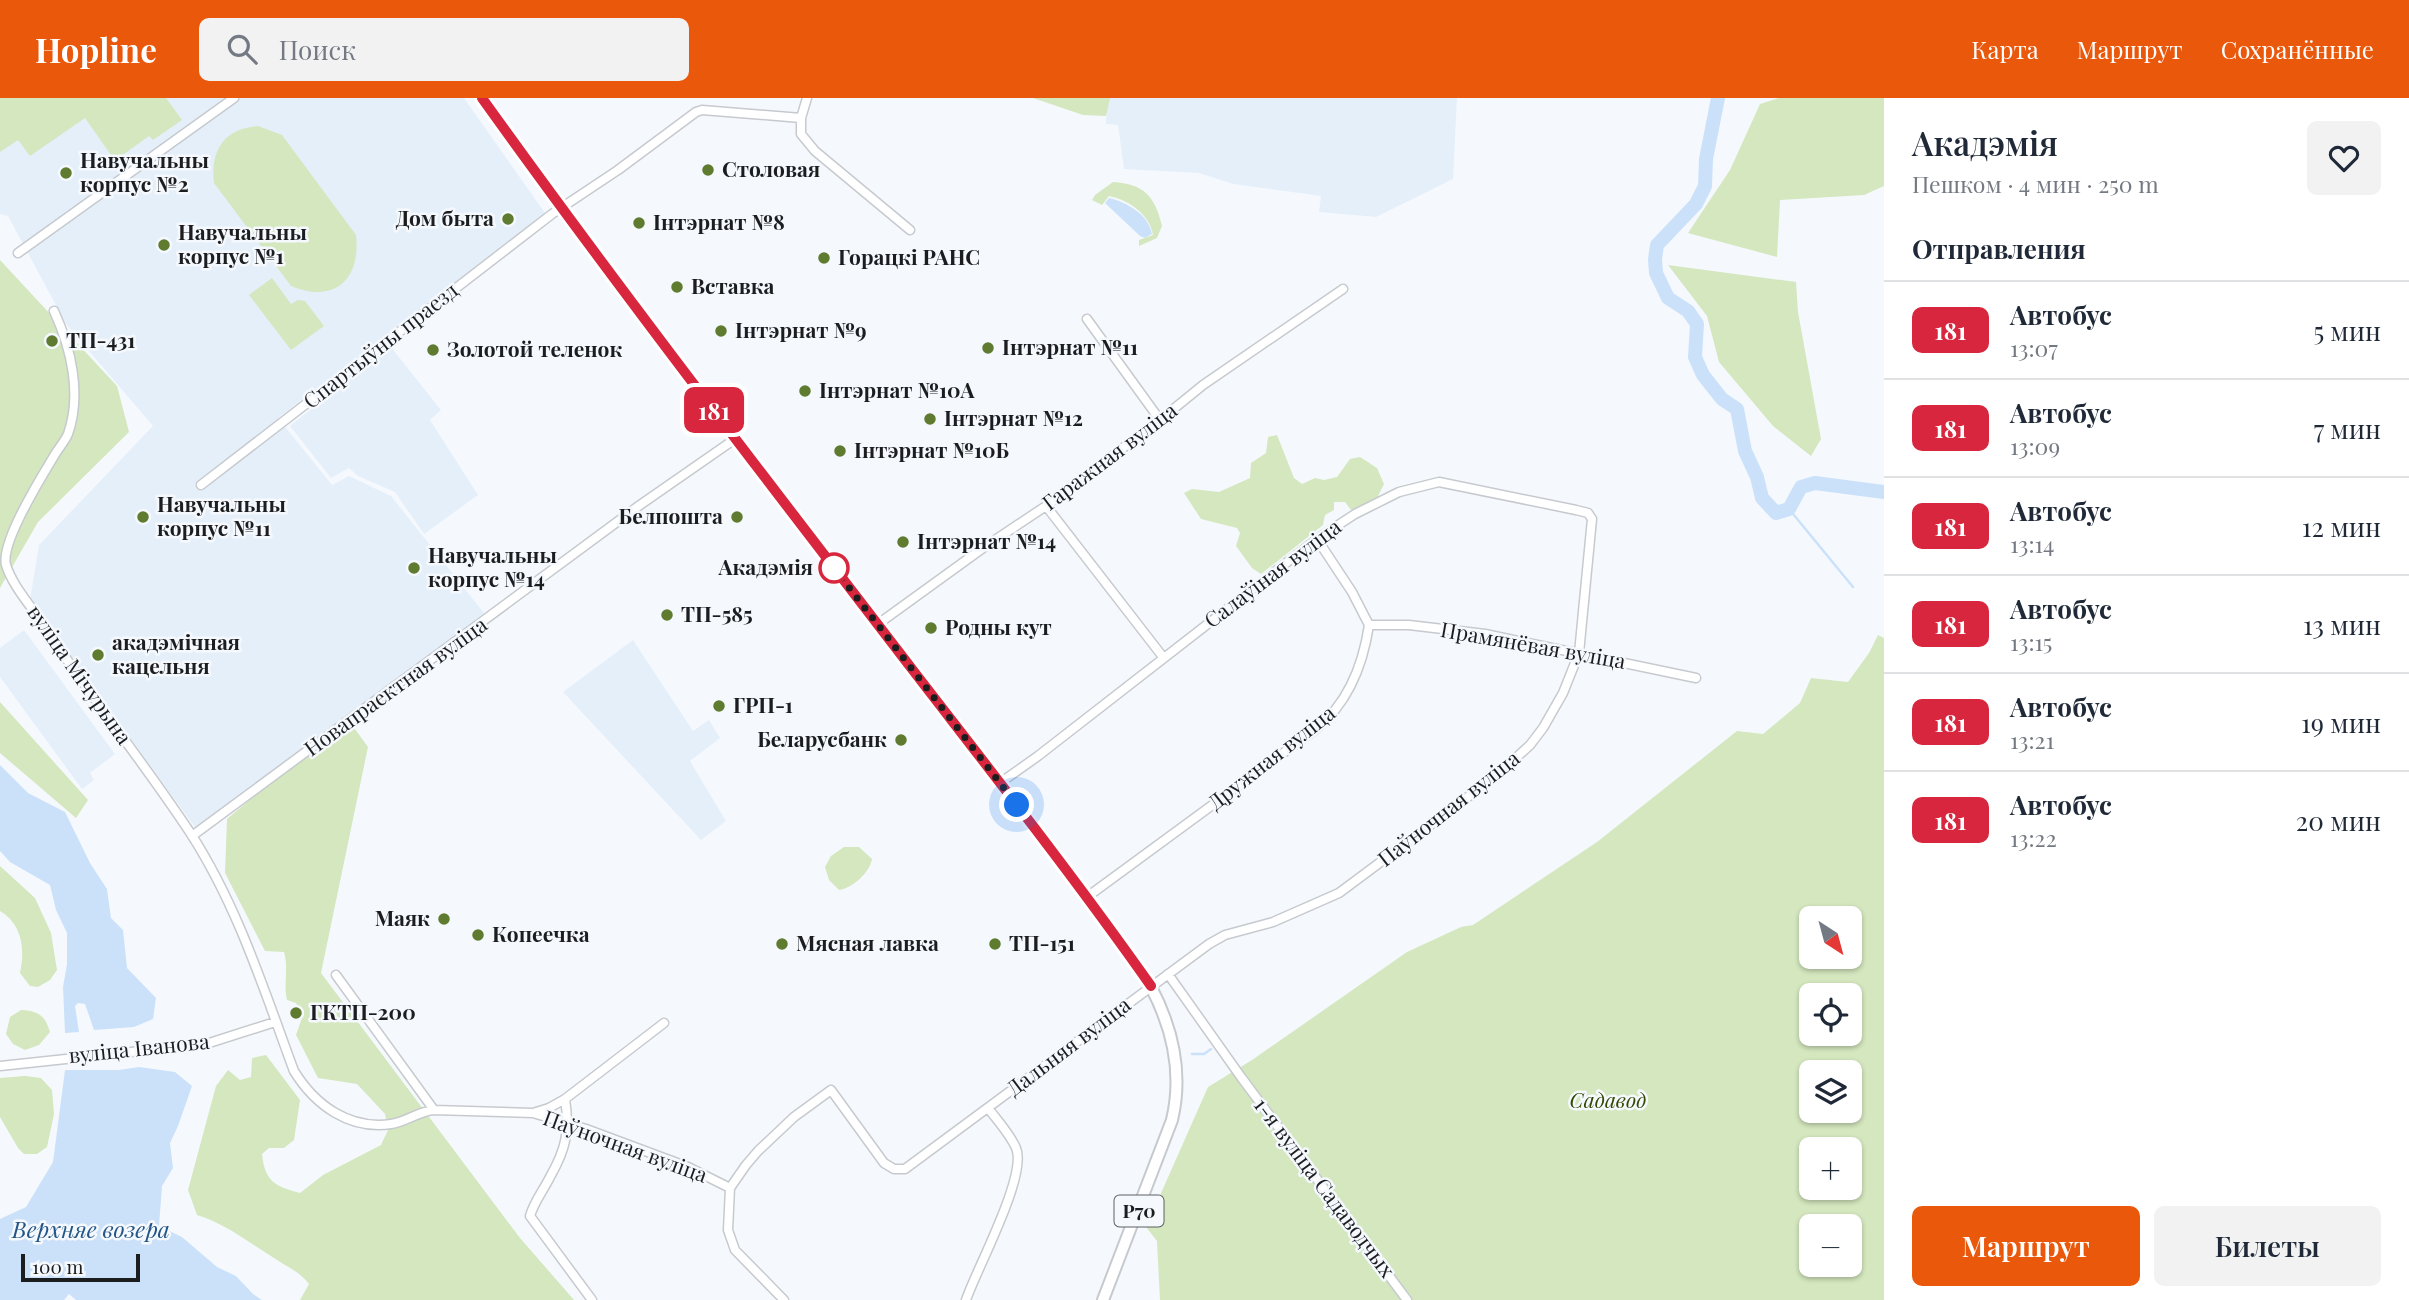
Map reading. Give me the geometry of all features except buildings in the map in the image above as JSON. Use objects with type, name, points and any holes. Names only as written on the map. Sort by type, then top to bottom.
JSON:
[{"type":"main road","name":"Р70","points":[[482,98],[735,439],[1087,897],[1151,986],[1169,1029],[1177,1061],[1178,1097],[1153,1172],[1102,1300]]},
{"type":"street","points":[[18,253],[234,98]]},
{"type":"street","points":[[807,98],[801,118],[801,134],[815,151],[910,230]]},
{"type":"street","name":"Спартыўны праезд","points":[[201,485],[561,208],[696,112],[801,118]]},
{"type":"street","name":"Гаражная вуліца","points":[[878,624],[1046,506],[1203,385],[1343,289]]},
{"type":"street","name":"вуліца Мічурына","points":[[54,311],[66,336],[75,403],[67,437],[20,516],[5,547],[5,562],[14,582],[192,836]]},
{"type":"street","points":[[1087,319],[1160,420]]},
{"type":"street","name":"Новапраектная вуліца","points":[[192,836],[640,505],[735,439]]},
{"type":"street","name":"Салаўіная вуліца","points":[[1000,783],[1317,539],[1355,514],[1399,492],[1439,482],[1588,513]]},
{"type":"street","points":[[1046,506],[1163,657]]},
{"type":"street","name":"Паўночная вуліца","points":[[1151,986],[1225,935],[1273,922],[1339,893],[1496,776],[1530,745],[1563,693],[1579,653],[1592,519],[1588,513]]},
{"type":"street","points":[[1317,539],[1352,592],[1369,625]]},
{"type":"street","name":"Прамянёвая вуліца","points":[[1369,625],[1409,625],[1485,634],[1696,678]]},
{"type":"street","name":"Дружная вуліца","points":[[1087,897],[1331,716],[1343,701],[1354,677],[1369,625]]},
{"type":"street","points":[[192,836],[238,920],[294,1071],[305,1088],[321,1105],[364,1123],[391,1124],[433,1110],[336,975]]},
{"type":"street","name":"1-я вуліца Садаводчых","points":[[1168,974],[1407,1300]]},
{"type":"street","name":"Дальняя вуліца","points":[[730,1188],[746,1165],[778,1132],[831,1090],[881,1159],[894,1169],[909,1168],[1151,986]]},
{"type":"street","name":"вуліца Іванова","points":[[0,1066],[205,1044],[275,1022]]},
{"type":"street","points":[[533,1113],[565,1099],[664,1023]]},
{"type":"street","points":[[565,1099],[569,1125],[560,1158],[533,1205],[530,1216],[592,1300]]},
{"type":"street","name":"Дальняя вуліца","points":[[966,1300],[999,1225],[1019,1160],[1016,1148],[988,1108]]},
{"type":"street","name":"Паўночная вуліца","points":[[433,1110],[533,1113],[688,1167],[730,1188]]},
{"type":"street","points":[[730,1188],[730,1241],[735,1250],[783,1300]]},
{"type":"shaded area","points":[[0,98],[464,98],[545,213],[278,418],[332,485],[349,476],[391,496],[484,613],[197,830],[30,600],[39,545],[153,426],[66,324],[8,216],[0,214]]},
{"type":"shaded area","points":[[1107,98],[1457,98],[1453,179],[1376,217],[1319,212],[1321,196],[1233,184],[1199,173],[1124,169],[1118,125],[1106,124]]},
{"type":"shaded area","points":[[390,346],[441,410],[430,420],[478,495],[424,534],[395,492],[358,476],[349,468],[331,478],[290,426]]},
{"type":"shaded area","points":[[24,630],[115,754],[90,773],[94,780],[82,789],[0,677],[0,648]]},
{"type":"shaded area","points":[[633,640],[693,731],[709,720],[720,738],[690,761],[726,821],[701,840],[563,692]]},
{"type":"green space","points":[[0,98],[166,98],[182,120],[153,140],[149,136],[124,154],[127,158],[118,165],[85,118],[30,156],[18,140],[0,152]]},
{"type":"green space","points":[[1033,98],[1110,98],[1106,116],[1083,115]]},
{"type":"green space","points":[[1779,98],[1884,98],[1884,186],[1864,195],[1780,200],[1777,257],[1688,233],[1730,170],[1760,104]]},
{"type":"green space","points":[[258,126],[282,135],[356,235],[354,264],[349,276],[332,290],[306,291],[291,286],[214,183],[214,161],[222,143],[236,131]]},
{"type":"green space","points":[[1113,182],[1140,189],[1152,199],[1162,226],[1157,238],[1139,246],[1139,240],[1153,235],[1143,215],[1117,198],[1109,196],[1102,205],[1092,200]]},
{"type":"green space","points":[[0,260],[117,386],[129,432],[38,522],[0,588]]},
{"type":"green space","points":[[1668,265],[1796,282],[1798,312],[1821,439],[1811,456],[1773,426],[1719,362],[1707,316]]},
{"type":"green space","points":[[272,278],[291,304],[298,300],[305,301],[324,326],[291,350],[249,295]]},
{"type":"green space","points":[[1277,435],[1294,478],[1302,484],[1315,478],[1324,480],[1337,477],[1350,459],[1360,457],[1377,468],[1384,484],[1377,498],[1351,510],[1345,502],[1334,502],[1334,510],[1325,515],[1323,525],[1261,574],[1252,568],[1236,546],[1240,533],[1237,528],[1201,519],[1184,493],[1192,489],[1219,492],[1250,478],[1251,463],[1266,453],[1268,437]]},
{"type":"green space","name":"Садавод","points":[[1878,635],[1884,638],[1884,1300],[1160,1300],[1157,1241],[1146,1227],[1208,1087],[1252,1060],[1407,952],[1461,927],[1473,925],[1597,842],[1737,731],[1763,734],[1800,703],[1811,678],[1848,682]]},
{"type":"green space","points":[[0,702],[88,800],[76,818],[0,753]]},
{"type":"green space","points":[[347,718],[368,747],[321,973],[520,1238],[574,1300],[300,1300],[309,1284],[301,1276],[227,1228],[197,1215],[188,1190],[216,1086],[228,1070],[240,1080],[251,1077],[252,1058],[266,1055],[300,1100],[294,1140],[284,1148],[269,1148],[262,1154],[269,1177],[278,1185],[300,1193],[323,1175],[381,1145],[388,1130],[385,1114],[357,1084],[318,1078],[296,1035],[303,1015],[296,1003],[287,1000],[284,952],[265,951],[225,873],[227,819]]},
{"type":"green space","points":[[844,847],[859,847],[872,859],[860,879],[839,890],[829,880],[825,867],[831,856]]},
{"type":"green space","points":[[0,866],[35,898],[51,933],[57,970],[50,980],[38,987],[30,986],[20,973],[22,947],[18,931],[14,923],[0,911]]},
{"type":"green space","points":[[21,1010],[40,1015],[50,1032],[39,1045],[25,1050],[13,1044],[6,1034],[10,1017]]},
{"type":"green space","points":[[0,1078],[41,1078],[52,1090],[54,1114],[47,1147],[37,1154],[24,1154],[18,1148],[0,1117]]},
{"type":"water","points":[[1109,198],[1142,215],[1152,234],[1145,238],[1140,236],[1105,203]]},
{"type":"water","points":[[0,765],[28,793],[65,812],[90,863],[107,889],[111,918],[123,930],[127,968],[156,998],[153,1019],[134,1027],[94,1030],[85,1004],[78,1003],[75,1006],[79,1032],[65,1033],[63,987],[67,964],[67,933],[56,910],[50,885],[10,862],[0,851]]},
{"type":"water","name":"Верхняе возера","points":[[139,1067],[175,1072],[192,1086],[170,1143],[173,1168],[162,1186],[159,1226],[182,1237],[217,1267],[236,1276],[262,1300],[76,1300],[69,1294],[64,1300],[0,1300],[0,1219],[26,1207],[53,1162],[65,1070],[119,1070]]},
{"type":"waterway","points":[[1718,98],[1706,159],[1705,186],[1696,204],[1657,245],[1656,273],[1668,298],[1688,311],[1697,324],[1695,357],[1703,375],[1722,399],[1737,409],[1745,451],[1757,477],[1762,498],[1776,513],[1789,509],[1801,487],[1815,483],[1884,492]]},
{"type":"waterway","points":[[1789,509],[1853,587]]},
{"type":"waterway","points":[[1192,1054],[1204,1054],[1211,1049]]},
{"type":"bus line","name":"181","points":[[482,98],[553,197],[1087,897],[1151,986]]},
{"type":"place","name":"Столовая","points":[[708,170]]},
{"type":"place","name":"Навучальны корпус №2","points":[[66,173]]},
{"type":"place","name":"Дом быта","points":[[508,219]]},
{"type":"place","name":"Інтэрнат №8","points":[[639,223]]},
{"type":"place","name":"Навучальны корпус №1","points":[[164,245]]},
{"type":"place","name":"Горацкі РАНС","points":[[824,258]]},
{"type":"place","name":"Вставка","points":[[677,287]]},
{"type":"place","name":"Інтэрнат №9","points":[[721,331]]},
{"type":"place","name":"ТП-431","points":[[52,341]]},
{"type":"place","name":"Інтэрнат №11","points":[[988,348]]},
{"type":"place","name":"Золотой теленок","points":[[433,350]]},
{"type":"place","name":"Інтэрнат №10А","points":[[805,391]]},
{"type":"place","name":"Інтэрнат №12","points":[[930,419]]},
{"type":"place","name":"Інтэрнат №10Б","points":[[840,451]]},
{"type":"place","name":"Навучальны корпус №11","points":[[143,517]]},
{"type":"place","name":"Белпошта","points":[[737,517]]},
{"type":"place","name":"Інтэрнат №14","points":[[903,542]]},
{"type":"place","name":"Навучальны корпус №14","points":[[414,568]]},
{"type":"place","name":"Акадэмія","points":[[834,568]]},
{"type":"place","name":"ТП-585","points":[[667,615]]},
{"type":"place","name":"Родны кут","points":[[931,628]]},
{"type":"place","name":"акадэмічная кацельня","points":[[98,655]]},
{"type":"place","name":"ГРП-1","points":[[719,706]]},
{"type":"place","name":"Беларусбанк","points":[[901,740]]},
{"type":"place","name":"Маяк","points":[[444,919]]},
{"type":"place","name":"Копеечка","points":[[478,935]]},
{"type":"place","name":"Мясная лавка","points":[[782,944]]},
{"type":"place","name":"ТП-151","points":[[995,944]]},
{"type":"place","name":"ГКТП-200","points":[[296,1013]]},
{"type":"route","points":[[834,568],[1017,805]]}]
